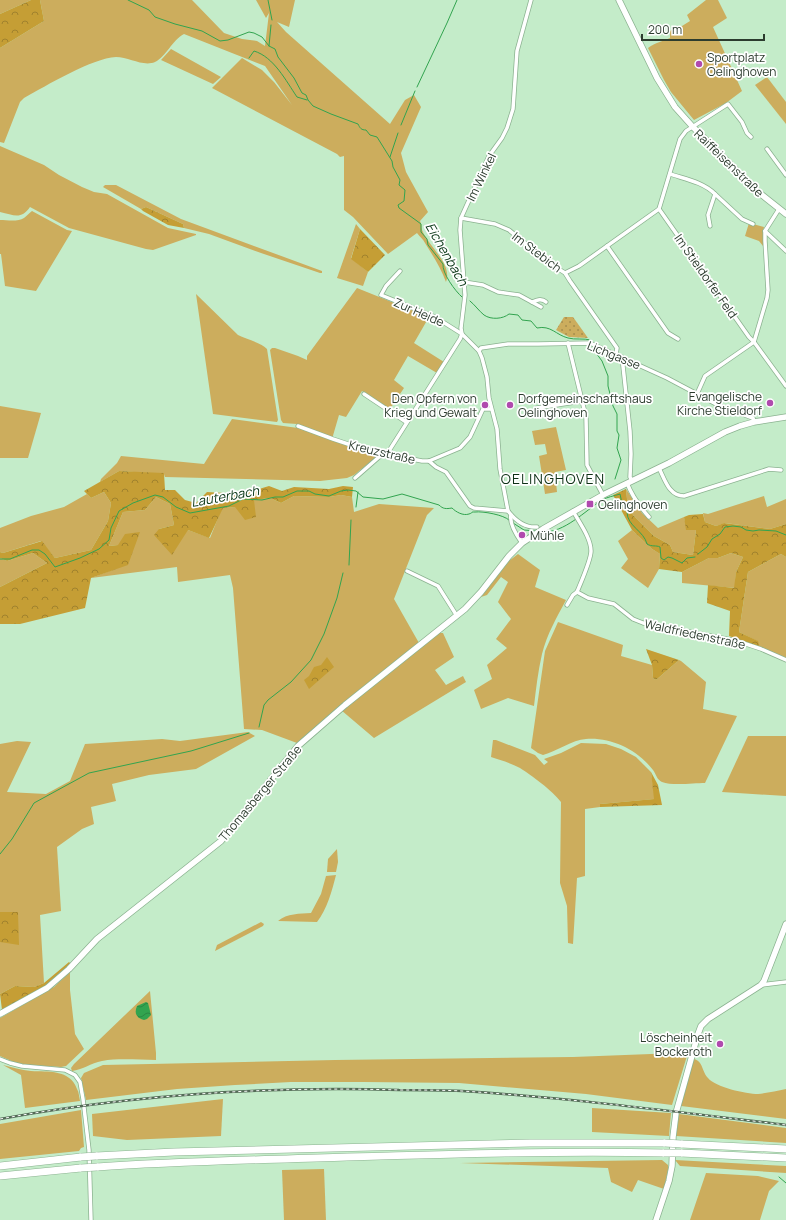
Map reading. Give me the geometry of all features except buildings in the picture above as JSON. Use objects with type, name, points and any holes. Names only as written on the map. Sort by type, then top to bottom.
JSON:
[{"type":"highway","points":[[0,1166],[96,1156],[530,1143],[665,1143],[786,1149]]},
{"type":"highway","points":[[0,1176],[81,1168],[175,1162],[421,1155],[578,1152],[664,1153],[786,1158]]},
{"type":"main road","name":"Raiffeisenstraße","points":[[619,0],[658,78],[675,107],[692,126],[758,191],[786,214]]},
{"type":"main road","name":"Thomasberger Straße","points":[[0,1014],[47,988],[58,980],[97,939],[221,841],[298,746],[345,705],[457,616],[481,592],[507,558],[522,543],[543,529],[574,513],[602,495],[659,468],[725,432],[754,422],[786,416]]},
{"type":"main road","points":[[656,1220],[669,1181],[672,1166],[674,1124],[678,1106],[701,1026],[708,1019],[764,982],[786,924]]},
{"type":"street","name":"Im Winkel","points":[[462,334],[461,328],[466,295],[460,230],[461,218],[488,156],[502,138],[513,110],[517,51],[531,0]]},
{"type":"street","points":[[565,273],[579,266],[659,209],[680,139],[682,134],[692,126],[728,104],[751,137]]},
{"type":"street","points":[[767,149],[786,175]]},
{"type":"street","points":[[670,174],[701,184],[710,189],[742,219],[753,224]]},
{"type":"street","points":[[710,226],[708,215],[715,194]]},
{"type":"street","name":"Im Stieldorfer Feld","points":[[659,209],[749,337],[786,386]]},
{"type":"street","points":[[697,394],[705,376],[754,342],[768,290],[765,231],[779,209]]},
{"type":"street","name":"Im Stebich","points":[[461,218],[502,226],[549,263],[565,273],[617,348],[616,354]]},
{"type":"street","points":[[765,231],[786,251]]},
{"type":"street","points":[[607,246],[668,332],[678,339]]},
{"type":"street","name":"Zur Heide","points":[[400,271],[386,286],[381,295],[435,317],[462,334],[479,351],[487,377],[497,429],[500,469],[512,526],[522,543]]},
{"type":"street","points":[[464,282],[482,285],[498,292],[519,295],[541,307]]},
{"type":"street","points":[[532,302],[539,300],[544,300],[546,302]]},
{"type":"street","points":[[354,478],[379,457],[387,454],[406,422],[456,346],[462,334]]},
{"type":"street","points":[[568,343],[586,417],[587,465],[602,495]]},
{"type":"street","name":"Lichgasse","points":[[479,351],[481,348],[508,344],[590,343],[668,378],[716,404],[753,418],[754,422]]},
{"type":"street","points":[[622,357],[632,454],[629,489],[649,517]]},
{"type":"street","points":[[364,394],[406,422]]},
{"type":"street","points":[[537,408],[582,401]]},
{"type":"street","name":"Kreuzstraße","points":[[298,426],[375,453],[429,461],[460,448],[470,437],[483,409],[492,409]]},
{"type":"street","points":[[429,461],[436,467],[446,472],[470,506],[510,515],[525,525],[531,527],[537,526]]},
{"type":"street","points":[[659,468],[670,491],[674,494],[684,496],[769,469],[781,470]]},
{"type":"street","points":[[567,605],[573,595],[577,592],[591,551],[585,534],[574,513]]},
{"type":"street","points":[[407,571],[438,586],[457,616]]},
{"type":"street","name":"Waldfriedenstraße","points":[[577,592],[588,598],[614,604],[633,619],[643,623],[737,641],[761,649],[786,660]]},
{"type":"street","points":[[761,985],[786,982]]},
{"type":"street","points":[[0,1059],[22,1066],[66,1070],[75,1076],[80,1082],[89,1150],[91,1220]]},
{"type":"shaded area","points":[[0,0],[31,0],[0,14]]},
{"type":"shaded area","points":[[40,0],[192,0],[224,33],[242,39],[257,41],[265,46],[269,13],[266,18],[256,0],[295,0],[289,27],[277,22],[286,32],[390,124],[405,100],[414,95],[421,107],[401,153],[406,172],[428,212],[420,221],[422,229],[425,236],[443,262],[447,275],[446,282],[434,257],[417,233],[388,254],[353,217],[344,210],[344,156],[340,157],[337,154],[212,88],[242,58],[262,70],[274,82],[292,105],[265,66],[184,34],[176,40],[159,60],[155,62],[141,63],[116,57],[95,62],[69,73],[24,98],[20,102],[4,143],[0,142],[0,48],[44,21]]},
{"type":"shaded area","points":[[706,0],[718,0],[727,18],[713,27],[742,91],[726,103],[694,120],[671,92],[648,48],[670,38],[670,31],[677,26],[682,26],[690,21],[687,15]]},
{"type":"shaded area","points":[[171,49],[221,77],[213,84],[161,60]]},
{"type":"shaded area","points":[[767,77],[786,102],[786,124],[755,85]]},
{"type":"shaded area","points":[[0,146],[44,165],[82,187],[94,192],[107,194],[168,228],[196,235],[153,250],[69,228],[30,207],[23,214],[17,216],[0,212]]},
{"type":"shaded area","points":[[105,185],[116,185],[181,219],[322,271],[322,273],[209,234],[184,228],[183,224],[146,207],[141,209],[103,187]]},
{"type":"shaded area","points":[[32,211],[67,230],[72,231],[36,291],[5,286],[0,254],[0,220],[22,219]]},
{"type":"shaded area","points":[[749,223],[764,227],[763,246],[759,241],[745,236]]},
{"type":"shaded area","points":[[356,224],[360,229],[351,258],[368,272],[363,286],[337,278]]},
{"type":"shaded area","points":[[357,288],[429,317],[414,343],[444,362],[437,373],[408,356],[394,380],[404,388],[390,409],[362,391],[346,417],[339,415],[332,439],[297,424],[283,423],[281,420],[270,350],[275,348],[307,360],[307,356]]},
{"type":"shaded area","points":[[196,294],[238,335],[258,343],[267,349],[278,420],[277,422],[213,414]]},
{"type":"shaded area","points":[[564,317],[573,317],[588,338],[569,337],[556,330]]},
{"type":"shaded area","points":[[0,406],[41,413],[28,458],[0,458]]},
{"type":"shaded area","points":[[232,419],[298,428],[375,454],[376,456],[354,475],[347,478],[320,481],[165,477],[164,474],[119,471],[100,482],[101,479],[117,463],[121,456],[204,464]]},
{"type":"shaded area","points":[[556,427],[566,470],[555,472],[557,492],[545,494],[539,456],[547,454],[545,444],[535,445],[532,431]]},
{"type":"shaded area","points":[[626,489],[642,513],[658,528],[684,517],[687,530],[696,530],[693,555],[673,552],[670,545],[654,536],[633,515],[627,499]]},
{"type":"shaded area","points":[[104,492],[111,503],[108,521],[91,550],[55,558],[41,541],[3,553],[0,552],[0,528],[31,516],[64,507],[87,494],[91,498]]},
{"type":"shaded area","points":[[341,495],[352,497],[354,512],[379,504],[434,508],[427,515],[394,599],[419,643],[340,706],[297,743],[262,730],[244,729],[233,588],[230,575],[178,582],[177,567],[91,578],[128,564],[118,545],[109,546],[123,512],[145,510],[156,497],[170,504],[174,525],[159,529],[188,530],[210,538],[222,508],[235,507],[254,500],[270,498],[281,503],[294,496],[329,497]]},
{"type":"shaded area","points":[[764,496],[767,507],[786,499],[786,524],[770,529],[725,523],[716,526],[705,522],[703,513],[708,514]]},
{"type":"shaded area","points":[[632,530],[652,549],[660,554],[659,569],[648,588],[621,568],[628,559],[618,541]]},
{"type":"shaded area","points":[[33,553],[47,563],[0,587],[0,558],[7,561]]},
{"type":"shaded area","points":[[731,553],[743,557],[736,572],[735,588],[682,583],[682,572],[709,558],[718,558]]},
{"type":"shaded area","points":[[518,554],[540,570],[535,587],[566,600],[552,626],[544,647],[539,667],[534,706],[508,698],[481,709],[474,690],[492,679],[487,665],[507,648],[496,639],[511,619],[498,602],[508,582],[501,577],[487,595],[481,597],[509,561]]},
{"type":"shaded area","points":[[781,554],[786,557],[786,659],[760,647],[757,641],[739,632],[748,572]]},
{"type":"shaded area","points":[[558,622],[623,645],[621,656],[652,665],[653,678],[656,680],[679,660],[706,682],[703,709],[737,716],[705,783],[677,784],[662,782],[640,756],[623,746],[605,740],[581,740],[570,743],[543,755],[531,748],[545,651]]},
{"type":"shaded area","points":[[439,633],[443,633],[454,657],[435,670],[446,685],[463,676],[466,682],[374,738],[341,710]]},
{"type":"shaded area","points":[[248,732],[255,736],[196,769],[149,775],[112,784],[116,801],[91,807],[94,824],[82,829],[57,847],[61,911],[40,915],[44,983],[34,987],[15,986],[0,994],[0,744],[17,741],[31,742],[7,792],[46,794],[70,781],[85,744],[162,739],[180,741]]},
{"type":"shaded area","points":[[748,736],[786,736],[786,796],[722,792]]},
{"type":"shaded area","points":[[493,740],[535,755],[544,765],[548,762],[544,759],[561,753],[581,743],[606,744],[621,749],[636,757],[651,772],[655,799],[600,804],[600,807],[585,809],[585,876],[577,878],[573,944],[568,943],[567,906],[560,883],[561,802],[547,788],[520,768],[491,757]]},
{"type":"shaded area","points":[[337,849],[338,862],[336,872],[327,872],[328,859]]},
{"type":"shaded area","points":[[336,875],[326,906],[317,922],[278,921],[289,915],[311,913],[321,894],[326,876]]},
{"type":"shaded area","points":[[261,922],[264,924],[263,926],[215,951],[217,945]]},
{"type":"shaded area","points":[[70,972],[70,990],[75,1034],[84,1049],[66,1066],[61,1067],[16,1063],[0,1056],[0,1018],[54,987]]},
{"type":"shaded area","points":[[150,991],[156,1060],[108,1060],[72,1071],[71,1068],[74,1064]]},
{"type":"shaded area","points":[[677,1053],[687,1056],[672,1105],[586,1094],[459,1083],[364,1082],[291,1082],[235,1085],[177,1089],[86,1100],[81,1078],[84,1073],[103,1065],[573,1057]]},
{"type":"shaded area","points":[[694,1059],[701,1064],[708,1078],[724,1087],[746,1093],[758,1094],[786,1089],[786,1119],[681,1106]]},
{"type":"shaded area","points":[[3,1065],[27,1071],[51,1072],[64,1075],[74,1083],[80,1101],[25,1108],[21,1075]]},
{"type":"shaded area","points":[[223,1099],[221,1136],[127,1140],[93,1136],[92,1114]]},
{"type":"shaded area","points":[[592,1108],[671,1113],[669,1136],[592,1132]]},
{"type":"shaded area","points":[[81,1110],[84,1147],[79,1151],[0,1159],[0,1124]]},
{"type":"shaded area","points":[[679,1114],[786,1128],[786,1143],[676,1136]]},
{"type":"shaded area","points":[[662,1160],[668,1165],[664,1189],[638,1180],[632,1192],[611,1182],[608,1168],[460,1163]]},
{"type":"shaded area","points":[[675,1160],[786,1166],[786,1173],[680,1166]]},
{"type":"shaded area","points":[[324,1169],[326,1220],[284,1220],[282,1170]]},
{"type":"shaded area","points":[[706,1173],[758,1176],[779,1181],[769,1191],[760,1220],[690,1220]]},
{"type":"green space","points":[[31,0],[40,0],[44,21],[0,48],[0,14]]},
{"type":"green space","points":[[146,207],[183,224],[184,228],[168,225],[141,209]]},
{"type":"green space","points":[[360,229],[385,255],[368,272],[351,259]]},
{"type":"green space","points":[[119,471],[164,473],[165,490],[175,490],[185,500],[196,503],[207,492],[243,494],[269,486],[282,491],[294,487],[329,489],[343,486],[353,487],[352,497],[341,495],[329,497],[294,496],[281,503],[270,498],[254,500],[256,517],[245,520],[235,507],[223,508],[209,538],[188,530],[172,555],[154,535],[159,529],[174,525],[170,504],[156,497],[145,510],[123,512],[109,546],[118,545],[125,534],[140,532],[128,565],[91,578],[85,608],[20,624],[0,624],[0,587],[47,563],[33,553],[7,561],[0,558],[0,552],[3,553],[42,541],[55,558],[91,550],[108,521],[111,503],[104,492],[91,498],[84,491]]},
{"type":"green space","points":[[626,489],[627,499],[633,515],[654,536],[670,545],[673,552],[693,555],[696,530],[686,530],[684,517],[689,515],[703,514],[705,522],[716,526],[724,523],[770,529],[786,524],[786,557],[781,554],[748,572],[739,632],[758,641],[760,647],[729,636],[730,611],[707,603],[708,585],[734,588],[736,572],[743,557],[731,553],[718,558],[709,558],[682,572],[659,569],[660,554],[652,549],[632,530],[613,495]]},
{"type":"green space","points":[[646,649],[679,660],[656,680],[653,678],[652,665]]},
{"type":"green space","points":[[327,657],[334,667],[309,689],[304,680],[309,676],[314,667],[321,665]]},
{"type":"green space","points":[[651,772],[658,785],[662,805],[600,807],[600,804],[654,799]]},
{"type":"green space","points":[[0,912],[18,912],[19,945],[0,942]]},
{"type":"green space","points":[[69,962],[71,964],[52,982],[2,1010],[0,994],[15,986],[34,987],[44,983]]},
{"type":"water","points":[[146,1002],[148,1003],[151,1015],[144,1020],[137,1017],[136,1011],[137,1006]]},
{"type":"waterway","name":"Eichenbach","points":[[128,0],[149,10],[155,17],[202,31],[220,41],[228,40],[249,32],[262,37],[269,46],[275,49],[278,57],[294,78],[302,93],[306,95],[313,106],[358,124],[370,135],[377,137],[392,161],[393,167],[400,180],[399,185],[405,190],[404,201],[398,205],[399,208],[421,224],[421,232],[427,239],[428,245],[443,264],[447,277],[462,297]]},
{"type":"waterway","points":[[268,0],[272,20]]},
{"type":"waterway","points":[[417,87],[457,0]]},
{"type":"waterway","points":[[269,46],[271,25]]},
{"type":"waterway","points":[[249,58],[254,51],[268,58],[279,70],[297,97],[307,100]]},
{"type":"waterway","points":[[401,125],[415,91]]},
{"type":"waterway","points":[[390,157],[398,133]]},
{"type":"waterway","name":"Eichenbach","points":[[470,301],[484,315],[490,318],[500,318],[509,314],[518,315],[522,320],[531,321],[537,328],[542,327],[550,329],[568,338],[591,340]]},
{"type":"waterway","name":"Eichenbach","points":[[593,349],[602,361],[608,376],[608,386],[613,406],[617,414],[617,431],[619,435],[617,448],[621,460],[615,479]]},
{"type":"waterway","name":"Lauterbach","points":[[0,559],[10,559],[32,550],[39,550],[45,554],[55,567],[80,558],[99,549],[109,540],[111,528],[119,511],[133,503],[155,495],[163,497],[176,507],[190,513],[229,506],[243,499],[262,500],[283,497],[297,491],[309,491],[315,494],[329,496],[348,490],[356,491],[363,497],[383,499],[402,494],[439,505],[446,509],[452,508],[462,514],[483,512],[498,515],[509,520]]},
{"type":"waterway","points":[[356,507],[358,492]]},
{"type":"waterway","name":"Lauterbach","points":[[543,532],[559,529],[602,500],[620,494],[623,508],[627,512],[630,521],[643,535],[647,544],[660,547],[661,558],[664,560],[668,557],[682,563],[687,558],[695,557]]},
{"type":"waterway","points":[[349,565],[351,520]]},
{"type":"waterway","name":"Lauterbach","points":[[513,523],[524,530],[536,531]]},
{"type":"waterway","name":"Lauterbach","points":[[698,554],[707,547],[712,539],[720,534],[725,527],[741,527],[746,530],[753,531],[776,531],[786,535]]},
{"type":"waterway","points":[[259,727],[264,705],[268,700],[291,682],[311,660],[324,634],[337,598],[343,573]]},
{"type":"waterway","points":[[0,854],[12,839],[34,803],[89,773],[191,751],[249,733]]},
{"type":"waterway","points":[[779,1177],[786,1183]]},
{"type":"railway","points":[[0,1119],[149,1098],[249,1091],[349,1089],[446,1090],[543,1097],[786,1125]]},
{"type":"place","name":"Sportplatz Oelinghoven","points":[[699,64]]},
{"type":"place","name":"Evangelische Kirche Stieldorf","points":[[770,403]]},
{"type":"place","name":"Den Opfern von Krieg und Gewalt","points":[[485,405]]},
{"type":"place","name":"Dorfgemeinschaftshaus Oelinghoven","points":[[510,405]]},
{"type":"place","name":"Oelinghoven","points":[[590,504]]},
{"type":"place","name":"Mühle","points":[[522,535]]},
{"type":"place","name":"Löscheinheit Bockeroth","points":[[720,1044]]},
{"type":"district","name":"OELINGHOVEN","points":[[553,478]]}]
